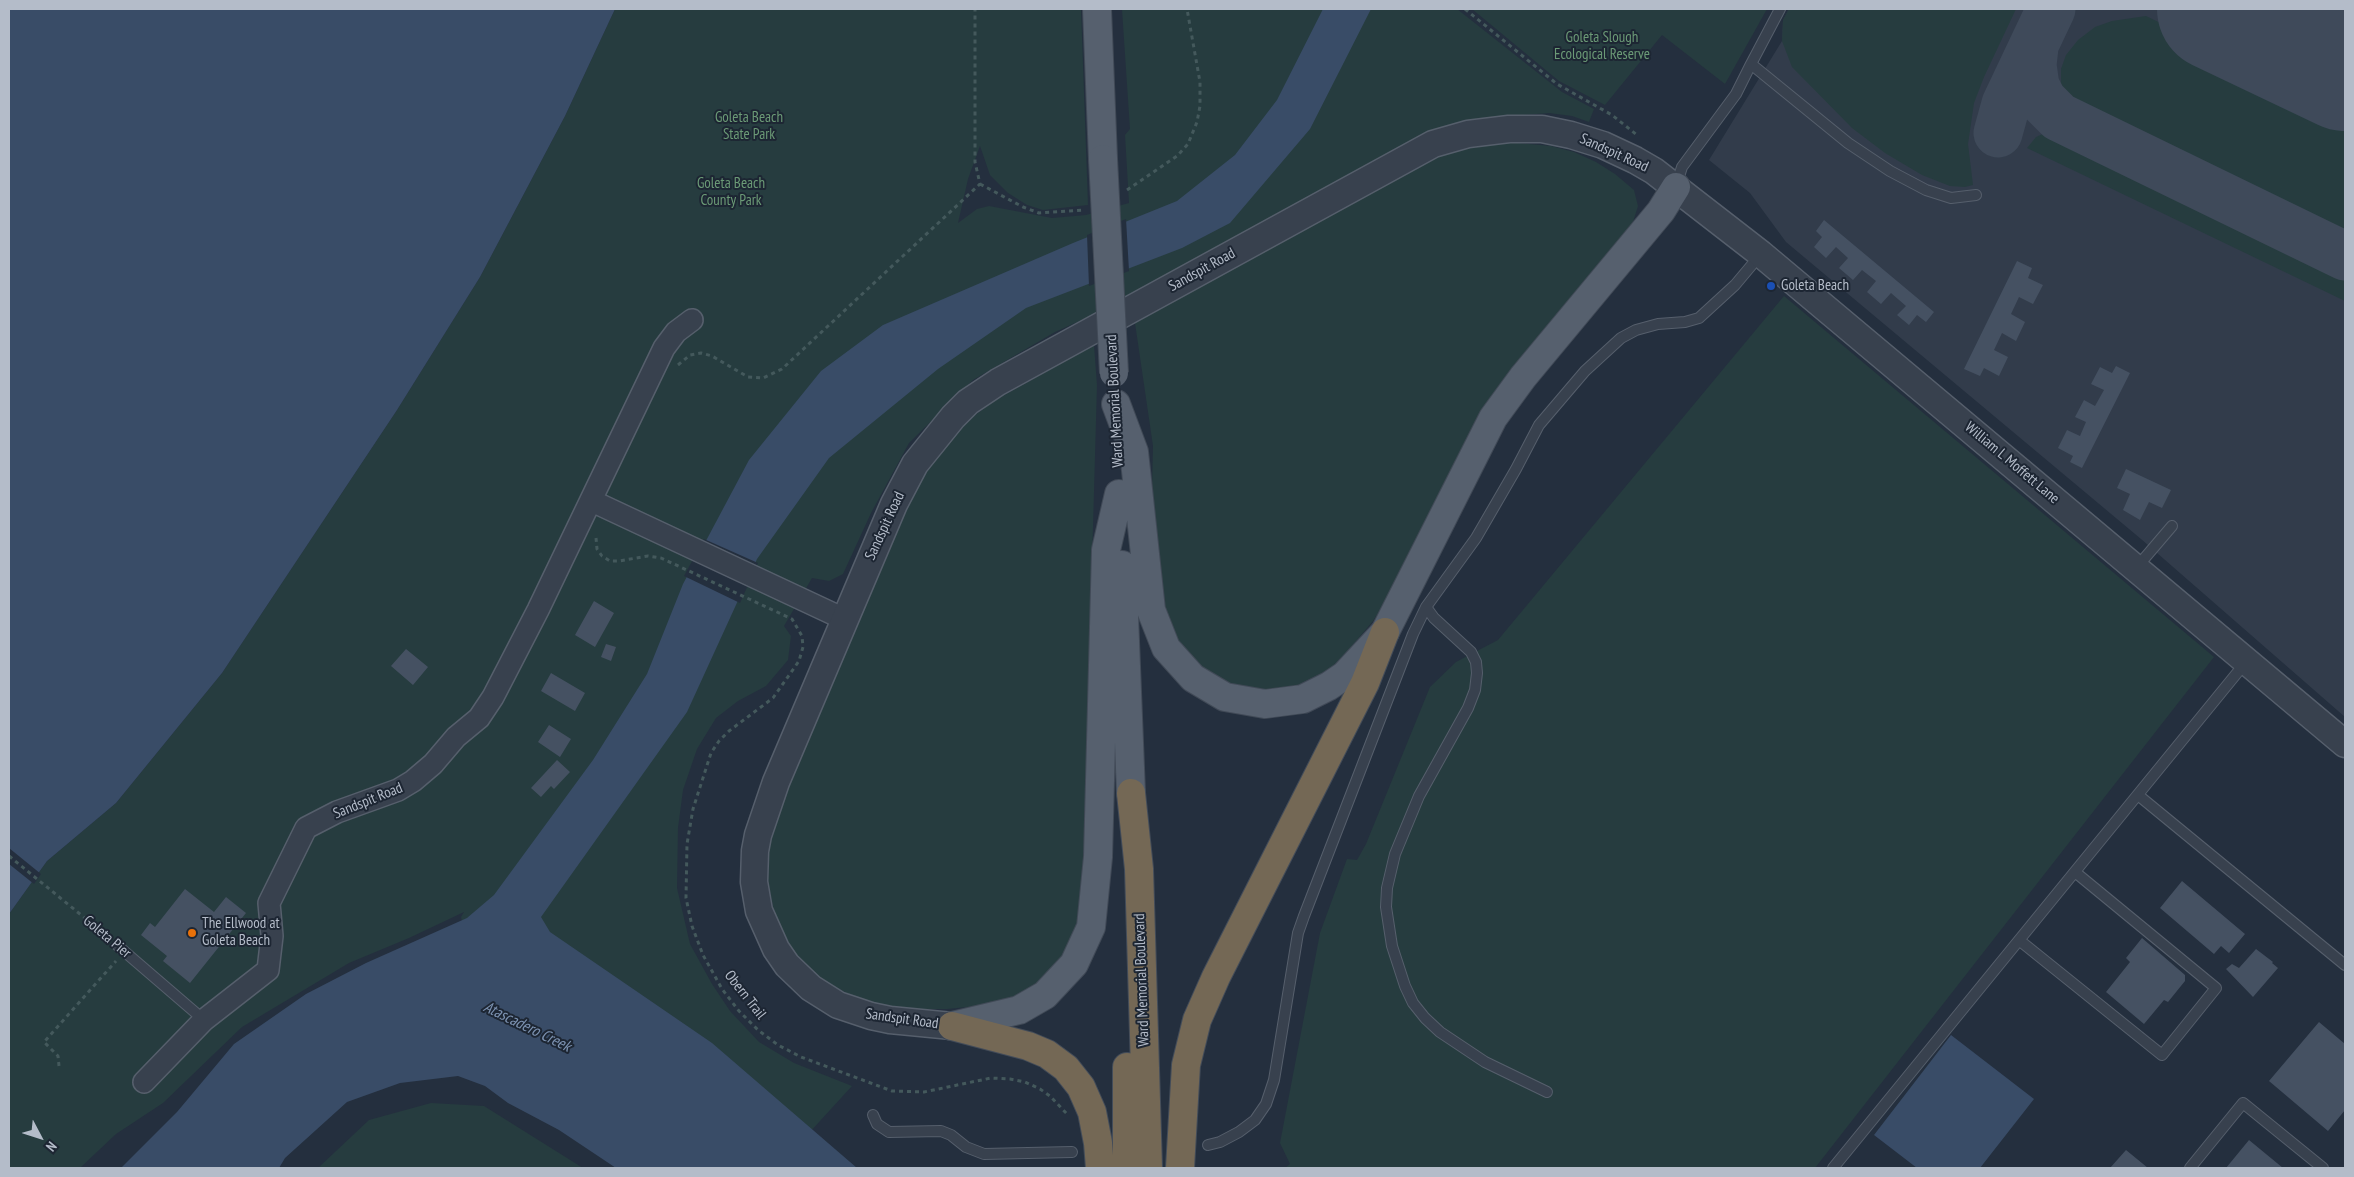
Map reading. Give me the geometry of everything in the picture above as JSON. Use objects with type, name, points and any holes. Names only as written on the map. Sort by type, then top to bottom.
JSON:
[{"type":"highway","points":[[1180,1168],[1186,1065],[1197,1020],[1216,977],[1365,683],[1385,632]]},
{"type":"highway","name":"Ward Memorial Boulevard","points":[[1127,1168],[1126,878],[1131,793]]},
{"type":"highway","name":"Ward Memorial Boulevard","points":[[1131,793],[1140,869],[1148,1168]]},
{"type":"highway","points":[[952,1026],[1028,1046],[1047,1054],[1066,1068],[1081,1087],[1092,1112],[1098,1143],[1100,1168]]},
{"type":"main road","name":"Ward Memorial Boulevard","points":[[1097,9],[1116,404],[1131,793]]},
{"type":"main road","points":[[1116,404],[1134,452],[1149,595],[1155,624],[1166,648],[1188,674],[1215,692],[1237,700],[1264,704],[1303,699],[1329,686],[1358,664],[1385,632],[1493,418],[1529,370],[1661,211],[1676,187]]},
{"type":"main road","points":[[952,1026],[1019,1010],[1046,995],[1074,964],[1091,927],[1098,857],[1106,550],[1119,494]]},
{"type":"street","name":"Sandspit Road","points":[[952,1026],[890,1020],[871,1016],[846,1008],[811,988],[787,965],[776,949],[759,911],[754,882],[755,851],[764,813],[894,504],[916,464],[935,437],[968,402],[1006,377],[1433,144],[1468,134],[1509,129],[1542,129],[1572,135],[1603,145],[1645,165],[1676,187]]},
{"type":"street","name":"William L Moffett Lane","points":[[1676,187],[1762,254],[2137,567],[2345,744]]},
{"type":"street","name":"Sandspit Road","points":[[144,1082],[204,1020],[268,970],[272,936],[269,903],[306,828],[337,812],[398,790],[413,781],[433,764],[456,737],[479,718],[493,697],[538,610],[664,348],[676,332],[692,320]]},
{"type":"street","points":[[592,501],[844,619]]},
{"type":"lane","points":[[1676,187],[1682,167],[1736,94],[1780,9]]},
{"type":"lane","points":[[1751,64],[1841,137],[1890,171],[1926,190],[1951,198],[1976,195]]},
{"type":"lane","points":[[1208,1145],[1220,1142],[1239,1132],[1255,1120],[1266,1104],[1274,1080],[1297,942],[1304,916],[1397,680],[1413,634],[1426,607],[1476,538],[1539,425],[1585,371],[1621,338],[1636,330],[1658,324],[1685,322],[1699,318],[1735,286],[1762,254]]},
{"type":"lane","points":[[2137,567],[2172,526]]},
{"type":"lane","points":[[1426,607],[1434,618],[1471,652],[1476,662],[1477,673],[1475,690],[1468,708],[1419,796],[1394,854],[1387,888],[1386,907],[1392,946],[1409,994],[1430,1023],[1440,1032],[1485,1062],[1547,1092]]},
{"type":"lane","points":[[1833,1168],[2246,661]]},
{"type":"lane","points":[[2138,794],[2345,965]]},
{"type":"lane","points":[[2019,940],[2162,1055],[2216,988],[2074,872]]},
{"type":"lane","name":"Goleta Pier","points":[[121,948],[204,1020]]},
{"type":"lane","points":[[2190,1168],[2243,1102],[2323,1168]]},
{"type":"lane","points":[[873,1115],[877,1124],[889,1132],[941,1131],[951,1135],[966,1147],[984,1154],[1072,1152]]},
{"type":"path","points":[[975,9],[975,162],[980,184],[1023,207],[1039,213],[1059,213],[1092,208]]},
{"type":"path","points":[[1122,193],[1172,161],[1188,144],[1195,129],[1200,106],[1200,82],[1187,9]]},
{"type":"path","points":[[1465,9],[1557,84],[1612,115],[1638,136]]},
{"type":"path","points":[[674,374],[678,365],[690,356],[701,353],[712,356],[748,377],[763,378],[782,369],[980,184]]},
{"type":"path","name":"Obern Trail","points":[[595,541],[602,556],[610,561],[648,556],[661,558],[783,614],[792,619],[799,630],[803,647],[795,668],[773,698],[719,741],[705,767],[693,809],[687,844],[686,898],[692,926],[703,955],[722,989],[758,1030],[778,1045],[821,1066],[892,1091],[937,1091],[991,1078],[1010,1078],[1026,1082],[1050,1096],[1067,1114],[1069,1122]]},
{"type":"path","name":"Goleta Pier","points":[[9,856],[121,948]]},
{"type":"path","points":[[59,1066],[58,1056],[44,1042],[97,985],[121,948]]},
{"type":"shaded area","points":[[1789,9],[2345,9],[2345,717],[2141,539],[1786,242],[1750,193],[1709,160],[1782,41],[1783,20]]},
{"type":"green space","name":"Goleta Beach County Park","points":[[615,9],[1081,9],[1088,205],[1043,210],[1027,205],[1008,193],[990,175],[980,146],[968,179],[958,223],[977,209],[989,206],[1052,218],[1086,215],[1129,203],[1125,135],[1130,129],[1122,9],[1457,9],[1562,92],[1594,109],[1589,122],[1572,116],[1549,113],[1476,119],[1447,127],[1408,142],[1133,297],[1055,332],[973,380],[909,443],[871,513],[843,574],[829,581],[812,578],[784,626],[791,636],[788,660],[766,686],[738,701],[716,718],[697,749],[683,790],[678,828],[677,888],[690,944],[712,984],[730,1011],[759,1042],[794,1063],[852,1086],[777,1168],[475,975],[461,917],[464,912],[349,963],[242,1027],[163,1103],[116,1134],[80,1168],[9,1168],[9,914],[47,861],[116,803],[222,673],[397,410],[480,277],[565,116]]},
{"type":"green space","name":"Goleta Slough Ecological Reserve","points":[[1472,9],[1767,9],[1725,84],[1662,35],[1605,105],[1559,81]]},
{"type":"green space","points":[[1789,9],[2016,9],[1974,103],[1968,144],[1973,185],[1965,187],[1950,186],[1922,175],[1885,153],[1852,128],[1792,67],[1782,41],[1783,20]]},
{"type":"green space","points":[[2293,9],[2345,9],[2345,34]]},
{"type":"green space","points":[[2146,16],[2345,112],[2345,235],[2097,116],[2078,106],[2068,97],[2061,83],[2061,69],[2066,55],[2078,40],[2095,27],[2112,21]]},
{"type":"green space","points":[[2045,133],[2059,135],[2345,273],[2345,301],[2027,148],[2036,137]]},
{"type":"green space","points":[[1507,142],[1551,146],[1574,152],[1596,162],[1615,174],[1634,190],[1638,206],[1633,222],[1373,621],[1351,647],[1330,669],[1311,682],[1291,689],[1267,692],[1241,688],[1215,679],[1198,665],[1173,635],[1164,613],[1152,488],[1153,446],[1135,323],[1432,159],[1457,149]]},
{"type":"green space","points":[[1784,296],[2214,657],[1815,1168],[1285,1168],[1290,1164],[1280,1143],[1320,933],[1347,859],[1357,860],[1366,844],[1430,687],[1456,662],[1498,640]]},
{"type":"green space","points":[[1094,345],[1097,385],[1082,917],[1069,951],[1046,979],[1018,996],[989,1005],[947,1009],[905,1009],[862,1001],[820,979],[798,959],[776,922],[768,881],[769,839],[794,770],[906,505],[930,461],[970,419],[994,401]]},
{"type":"green space","points":[[431,1103],[484,1106],[583,1168],[318,1168],[369,1120]]},
{"type":"water","points":[[9,9],[615,9],[565,116],[480,277],[397,410],[222,673],[116,803],[47,861],[9,914]]},
{"type":"water","name":"Atascadero Creek","points":[[1323,9],[1371,9],[1310,129],[1230,223],[1182,248],[1026,308],[938,369],[829,458],[757,559],[687,712],[541,917],[550,932],[712,1043],[857,1168],[616,1168],[559,1130],[508,1103],[485,1086],[458,1076],[400,1083],[347,1102],[285,1158],[279,1168],[121,1168],[177,1112],[234,1044],[306,994],[366,963],[467,918],[494,895],[593,760],[647,674],[683,584],[749,460],[821,371],[883,325],[1073,243],[1177,201],[1235,155],[1277,100]]},
{"type":"water","points":[[1951,1035],[2034,1099],[1980,1168],[1917,1168],[1874,1135]]},
{"type":"pier","points":[[1126,219],[1129,271],[1089,286],[1087,235]]},
{"type":"pier","points":[[704,539],[758,563],[740,603],[684,576]]},
{"type":"pier","points":[[9,848],[41,874],[34,884],[9,864]]},
{"type":"building","points":[[1824,220],[1934,312],[1926,322],[1917,315],[1909,325],[1897,315],[1906,306],[1891,293],[1881,304],[1867,292],[1876,281],[1862,270],[1853,280],[1839,268],[1848,258],[1836,247],[1826,258],[1814,247],[1822,237],[1816,231]]},
{"type":"building","points":[[2017,261],[2032,268],[2028,278],[2043,285],[2033,304],[2019,297],[2011,314],[2025,322],[2016,341],[2002,333],[1994,350],[2008,357],[1999,376],[1984,368],[1980,376],[1964,369]]},
{"type":"building","points":[[2116,366],[2130,373],[2082,468],[2070,462],[2073,456],[2058,448],[2067,430],[2080,436],[2086,422],[2075,417],[2084,400],[2095,406],[2104,390],[2091,384],[2100,367],[2112,373]]},
{"type":"building","points":[[2126,469],[2171,490],[2162,508],[2149,502],[2140,520],[2123,510],[2130,494],[2117,488]]},
{"type":"building","points":[[594,601],[614,613],[595,647],[575,635]]},
{"type":"building","points":[[606,644],[616,647],[611,661],[601,657]]},
{"type":"building","points":[[406,649],[428,667],[413,685],[391,666]]},
{"type":"building","points":[[551,673],[585,693],[575,711],[541,691]]},
{"type":"building","points":[[549,725],[571,739],[560,757],[538,742]]},
{"type":"building","points":[[557,760],[570,772],[554,789],[551,786],[541,797],[531,788]]},
{"type":"building","points":[[2182,881],[2245,934],[2229,953],[2221,946],[2214,954],[2160,908]]},
{"type":"building","points":[[185,889],[214,912],[226,897],[246,913],[190,983],[163,961],[167,956],[141,935],[150,923],[155,927]]},
{"type":"building","points":[[2142,938],[2185,975],[2185,981],[2168,1002],[2164,1000],[2144,1024],[2106,992],[2130,962],[2126,958]]},
{"type":"building","points":[[2256,949],[2278,968],[2253,997],[2226,969],[2232,964],[2239,968]]},
{"type":"building","points":[[2319,1022],[2345,1044],[2345,1110],[2328,1131],[2269,1081]]},
{"type":"building","points":[[2249,1140],[2283,1168],[2226,1168]]},
{"type":"building","points":[[2126,1150],[2148,1168],[2110,1168]]},
{"type":"taxiway","points":[[1998,133],[2006,104],[2051,9]]},
{"type":"taxiway","points":[[2034,47],[2032,65],[2035,86],[2042,100],[2059,117],[2345,256]]},
{"type":"runway","points":[[2219,9],[2345,69]]},
{"type":"place","name":"Goleta Beach","points":[[1771,286]]},
{"type":"place","name":"The Ellwood at Goleta Beach","points":[[192,933]]},
{"type":"park label","name":"Goleta Beach State Park","points":[[749,126]]}]
